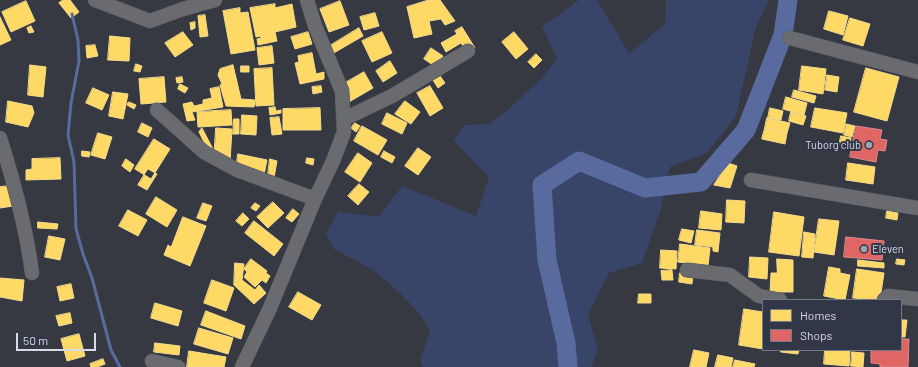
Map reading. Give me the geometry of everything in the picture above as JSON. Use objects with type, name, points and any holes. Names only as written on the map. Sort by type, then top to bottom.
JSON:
[{"type":"street","points":[[95,0],[150,21],[183,9],[216,0]]},
{"type":"street","points":[[242,367],[270,308],[344,132],[342,91],[315,26],[307,0]]},
{"type":"street","points":[[790,38],[918,72]]},
{"type":"street","points":[[344,119],[392,96],[468,51]]},
{"type":"street","points":[[157,110],[204,152],[237,170],[316,199]]},
{"type":"street","points":[[0,138],[28,242],[32,273]]},
{"type":"street","points":[[751,180],[918,208]]},
{"type":"street","points":[[687,270],[730,275],[760,296],[775,299]]},
{"type":"street","points":[[885,299],[888,296],[918,299]]},
{"type":"street","points":[[152,361],[178,367]]},
{"type":"shaded area","points":[[579,0],[597,0],[629,53],[665,24],[666,0],[769,0],[756,27],[736,116],[707,153],[670,167],[660,212],[642,263],[609,273],[588,314],[598,350],[591,367],[423,367],[420,360],[430,331],[420,314],[398,291],[373,270],[334,249],[326,233],[338,212],[379,217],[402,186],[476,216],[489,177],[454,141],[464,125],[489,124],[510,108],[542,78],[557,58],[542,27]]},
{"type":"building: Homes","points":[[63,0],[70,0],[79,12],[71,18],[59,3]]},
{"type":"building: Homes","points":[[429,0],[440,0],[455,21],[445,25],[441,19],[429,21],[432,34],[414,38],[407,7]]},
{"type":"building: Homes","points":[[26,1],[35,21],[11,32],[2,12]]},
{"type":"building: Homes","points":[[340,1],[349,25],[329,32],[320,9]]},
{"type":"building: Homes","points":[[275,4],[275,8],[292,4],[296,27],[275,32],[277,41],[258,45],[257,39],[261,38],[261,36],[256,37],[250,8]]},
{"type":"building: Homes","points":[[240,8],[240,13],[248,12],[255,50],[231,54],[223,11]]},
{"type":"building: Homes","points":[[829,11],[848,16],[843,35],[824,29]]},
{"type":"building: Homes","points":[[375,13],[379,26],[364,30],[360,17]]},
{"type":"building: Homes","points":[[205,15],[208,36],[200,37],[198,16]]},
{"type":"building: Homes","points":[[0,17],[11,40],[0,45]]},
{"type":"building: Homes","points":[[850,18],[870,24],[863,46],[843,40]]},
{"type":"building: Homes","points":[[195,22],[195,28],[191,30],[190,23]]},
{"type":"building: Homes","points":[[31,26],[34,32],[29,33],[27,28]]},
{"type":"building: Homes","points":[[462,27],[475,48],[467,53],[461,43],[446,52],[441,43],[457,34],[455,31]]},
{"type":"building: Homes","points":[[359,28],[363,36],[332,54],[328,47]]},
{"type":"building: Homes","points":[[183,32],[193,45],[175,57],[165,43]]},
{"type":"building: Homes","points":[[308,32],[312,44],[295,49],[291,37]]},
{"type":"building: Homes","points":[[382,32],[392,53],[372,62],[362,41]]},
{"type":"building: Homes","points":[[514,32],[528,49],[516,59],[502,42]]},
{"type":"building: Homes","points":[[110,36],[130,38],[129,61],[108,60]]},
{"type":"building: Homes","points":[[95,45],[98,56],[87,58],[86,46]]},
{"type":"building: Homes","points":[[272,46],[274,63],[259,65],[257,48]]},
{"type":"building: Homes","points":[[431,48],[443,56],[436,67],[424,59]]},
{"type":"building: Homes","points":[[312,53],[316,74],[324,72],[324,79],[300,84],[295,63],[299,62],[298,56]]},
{"type":"building: Homes","points":[[536,54],[542,60],[534,68],[528,62]]},
{"type":"building: Homes","points":[[390,61],[397,73],[383,82],[376,71]]},
{"type":"building: Homes","points":[[136,64],[142,66],[140,72],[134,71]]},
{"type":"building: Homes","points":[[30,65],[46,67],[43,97],[28,95]]},
{"type":"building: Homes","points":[[233,65],[241,99],[255,100],[254,107],[226,106],[220,85],[222,84],[218,75],[220,69]]},
{"type":"building: Homes","points":[[241,66],[249,66],[249,72],[241,72]]},
{"type":"building: Homes","points":[[802,66],[826,69],[823,94],[799,90]]},
{"type":"building: Homes","points":[[272,68],[274,105],[256,106],[254,69]]},
{"type":"building: Homes","points":[[866,68],[899,77],[887,121],[854,112]]},
{"type":"building: Homes","points":[[364,72],[373,88],[349,102],[340,86]]},
{"type":"building: Homes","points":[[827,75],[839,77],[837,92],[825,90]]},
{"type":"building: Homes","points":[[440,76],[445,83],[438,88],[433,80]]},
{"type":"building: Homes","points":[[164,77],[166,102],[141,104],[139,79]]},
{"type":"building: Homes","points":[[182,77],[183,82],[177,83],[176,78]]},
{"type":"building: Homes","points":[[180,84],[188,88],[185,93],[178,89]]},
{"type":"building: Homes","points":[[321,86],[322,92],[313,94],[312,87]]},
{"type":"building: Homes","points":[[430,86],[443,108],[430,116],[417,93]]},
{"type":"building: Homes","points":[[219,87],[223,107],[192,112],[195,120],[187,121],[183,104],[192,102],[194,106],[203,104],[203,100],[212,98],[210,89]]},
{"type":"building: Homes","points":[[93,88],[109,95],[102,110],[86,103]]},
{"type":"building: Homes","points":[[794,90],[816,96],[814,103],[792,97]]},
{"type":"building: Homes","points":[[113,92],[128,94],[123,119],[109,116]]},
{"type":"building: Homes","points":[[786,97],[807,103],[804,115],[783,109]]},
{"type":"building: Homes","points":[[8,101],[32,106],[34,113],[28,127],[6,122]]},
{"type":"building: Homes","points":[[405,101],[420,112],[411,124],[395,114]]},
{"type":"building: Homes","points":[[129,102],[136,105],[134,109],[127,105]]},
{"type":"building: Homes","points":[[275,107],[276,111],[281,110],[281,113],[270,115],[269,108]]},
{"type":"building: Homes","points":[[320,108],[321,130],[283,130],[283,109]]},
{"type":"building: Homes","points":[[770,108],[783,111],[781,120],[768,118]]},
{"type":"building: Homes","points":[[815,108],[847,113],[843,133],[811,127]]},
{"type":"building: Homes","points":[[231,110],[232,125],[198,127],[197,112]]},
{"type":"building: Homes","points":[[791,112],[806,116],[803,125],[789,121]]},
{"type":"building: Homes","points":[[387,113],[407,123],[402,134],[382,124]]},
{"type":"building: Homes","points":[[242,115],[257,116],[256,135],[241,134]]},
{"type":"building: Homes","points":[[279,117],[282,134],[272,135],[270,118]]},
{"type":"building: Homes","points":[[767,118],[790,123],[787,133],[765,128]]},
{"type":"building: Homes","points":[[234,119],[239,119],[239,134],[233,134]]},
{"type":"building: Homes","points":[[142,123],[152,128],[148,137],[138,132]]},
{"type":"building: Homes","points":[[355,123],[360,126],[356,132],[351,128]]},
{"type":"building: Homes","points":[[846,124],[855,126],[852,137],[844,135]]},
{"type":"building: Homes","points":[[362,126],[387,140],[378,155],[354,141]]},
{"type":"building: Homes","points":[[202,128],[214,151],[210,154],[199,132]]},
{"type":"building: Homes","points":[[216,128],[232,129],[230,162],[214,161]]},
{"type":"building: Homes","points":[[765,128],[787,133],[785,144],[762,139]]},
{"type":"building: Homes","points":[[98,133],[112,137],[105,159],[91,155]]},
{"type":"building: Homes","points":[[841,136],[851,138],[849,148],[839,146]]},
{"type":"building: Homes","points":[[154,139],[170,149],[151,179],[135,169]]},
{"type":"building: Homes","points":[[418,148],[431,157],[418,175],[405,166]]},
{"type":"building: Homes","points":[[82,151],[90,152],[89,157],[82,156]]},
{"type":"building: Homes","points":[[384,151],[395,157],[392,163],[381,157]]},
{"type":"building: Homes","points":[[358,153],[372,163],[360,182],[345,172]]},
{"type":"building: Homes","points":[[238,154],[267,160],[264,175],[236,170]]},
{"type":"building: Homes","points":[[60,158],[61,179],[26,180],[26,170],[32,169],[32,159]]},
{"type":"building: Homes","points":[[307,158],[314,159],[313,165],[306,163]]},
{"type":"building: Homes","points":[[126,159],[134,165],[130,172],[122,166]]},
{"type":"building: Homes","points":[[270,159],[277,161],[273,183],[267,182]]},
{"type":"building: Homes","points":[[728,163],[737,166],[730,188],[714,185]]},
{"type":"building: Homes","points":[[848,163],[875,167],[873,184],[846,180]]},
{"type":"building: Homes","points":[[148,169],[157,174],[147,190],[138,185]]},
{"type":"building: Homes","points":[[359,184],[369,192],[358,205],[348,196]]},
{"type":"building: Homes","points":[[9,186],[13,206],[0,208],[0,187]]},
{"type":"building: Homes","points":[[156,197],[177,210],[167,227],[146,214]]},
{"type":"building: Homes","points":[[727,200],[745,201],[744,223],[726,222]]},
{"type":"building: Homes","points":[[273,202],[284,213],[268,228],[257,217]]},
{"type":"building: Homes","points":[[203,203],[212,206],[206,221],[197,218]]},
{"type":"building: Homes","points":[[255,203],[260,206],[256,211],[251,208]]},
{"type":"building: Homes","points":[[293,209],[299,214],[292,222],[286,218]]},
{"type":"building: Homes","points":[[128,210],[147,220],[138,236],[119,226]]},
{"type":"building: Homes","points":[[701,211],[722,214],[721,230],[699,228]]},
{"type":"building: Homes","points":[[887,211],[898,213],[897,220],[886,218]]},
{"type":"building: Homes","points":[[774,212],[804,217],[799,256],[769,252]]},
{"type":"building: Homes","points":[[243,213],[249,219],[242,226],[236,221]]},
{"type":"building: Homes","points":[[183,217],[206,226],[190,266],[164,255],[168,245],[171,247]]},
{"type":"building: Homes","points":[[819,219],[839,221],[834,255],[814,252]]},
{"type":"building: Homes","points":[[254,221],[283,244],[274,256],[245,233]]},
{"type":"building: Homes","points":[[38,222],[58,224],[57,229],[38,228]]},
{"type":"building: Homes","points":[[682,229],[694,231],[691,243],[679,240]]},
{"type":"building: Homes","points":[[697,230],[720,233],[718,252],[713,251],[713,247],[695,245]]},
{"type":"building: Homes","points":[[804,232],[815,234],[813,258],[802,257]]},
{"type":"building: Homes","points":[[49,236],[65,239],[60,260],[45,257]]},
{"type":"building: Homes","points":[[680,244],[710,248],[708,266],[678,262]]},
{"type":"building: Homes","points":[[661,250],[677,251],[676,269],[660,268]]},
{"type":"building: Homes","points":[[750,257],[768,258],[767,279],[749,277]]},
{"type":"building: Homes","points":[[251,259],[267,271],[266,273],[270,276],[266,283],[262,280],[255,287],[244,277],[247,272],[244,269]]},
{"type":"building: Homes","points":[[777,259],[793,260],[793,292],[770,292],[771,273],[777,273]]},
{"type":"building: Homes","points":[[897,259],[905,260],[904,265],[896,264]]},
{"type":"building: Homes","points":[[858,260],[884,263],[884,268],[858,266]]},
{"type":"building: Homes","points":[[235,263],[244,264],[242,280],[255,290],[259,285],[266,293],[254,304],[234,285]]},
{"type":"building: Homes","points":[[829,267],[840,269],[840,273],[850,275],[845,299],[824,296]]},
{"type":"building: Homes","points":[[857,269],[884,273],[880,299],[853,298]]},
{"type":"building: Homes","points":[[672,270],[673,280],[662,280],[661,271]]},
{"type":"building: Homes","points":[[680,273],[693,274],[692,284],[679,282]]},
{"type":"building: Homes","points":[[0,278],[24,280],[22,301],[0,297]]},
{"type":"building: Homes","points":[[212,280],[234,288],[226,311],[204,303]]},
{"type":"building: Homes","points":[[71,284],[74,298],[60,301],[57,287]]},
{"type":"building: Homes","points":[[298,292],[321,305],[312,320],[289,307]]},
{"type":"building: Homes","points":[[639,294],[651,294],[651,303],[638,303]]},
{"type":"building: Homes","points":[[155,303],[182,311],[178,326],[151,318]]},
{"type":"building: Homes","points":[[744,309],[762,312],[762,349],[739,345]]},
{"type":"building: Homes","points":[[206,311],[245,326],[241,339],[201,325]]},
{"type":"building: Homes","points":[[70,313],[72,323],[59,326],[56,316]]},
{"type":"building: Homes","points":[[902,320],[907,320],[905,337],[902,337]]},
{"type":"building: Homes","points":[[199,328],[233,338],[228,354],[194,344]]},
{"type":"building: Homes","points":[[79,334],[85,356],[67,361],[61,339]]},
{"type":"building: Homes","points":[[155,343],[180,346],[179,355],[154,352]]},
{"type":"building: Homes","points":[[694,350],[709,353],[706,367],[690,367]]},
{"type":"building: Homes","points":[[189,351],[226,357],[224,367],[187,367]]},
{"type":"building: Homes","points":[[781,351],[799,351],[798,354]]},
{"type":"building: Homes","points":[[825,351],[850,351],[849,366],[824,364]]},
{"type":"building: Homes","points":[[852,352],[864,353],[863,367],[851,366]]},
{"type":"building: Homes","points":[[718,355],[733,358],[731,367],[715,367]]},
{"type":"building: Homes","points":[[103,359],[105,364],[97,367],[91,367],[90,364]]},
{"type":"building: Homes","points":[[735,360],[755,364],[754,367],[733,367]]},
{"type":"building: Shops","name":"Tuborg club","points":[[856,126],[882,130],[880,139],[887,140],[885,151],[878,150],[876,162],[850,157]]},
{"type":"building: Shops","name":"Eleven","points":[[846,237],[884,241],[882,260],[844,257]]},
{"type":"building: Shops","points":[[902,339],[909,339],[908,367],[880,367],[880,364],[871,363],[871,351],[902,351]]},
{"type":"waterway","points":[[568,367],[566,343],[547,260],[542,185],[579,161],[645,188],[701,182],[746,130],[783,35],[788,0]]},
{"type":"waterway","points":[[72,14],[78,40],[79,61],[71,103],[68,135],[74,162],[76,229],[92,278],[111,350],[120,367]]},
{"type":"place","name":"Tuborg club","points":[[869,145]]},
{"type":"place","name":"Eleven","points":[[864,249]]}]
